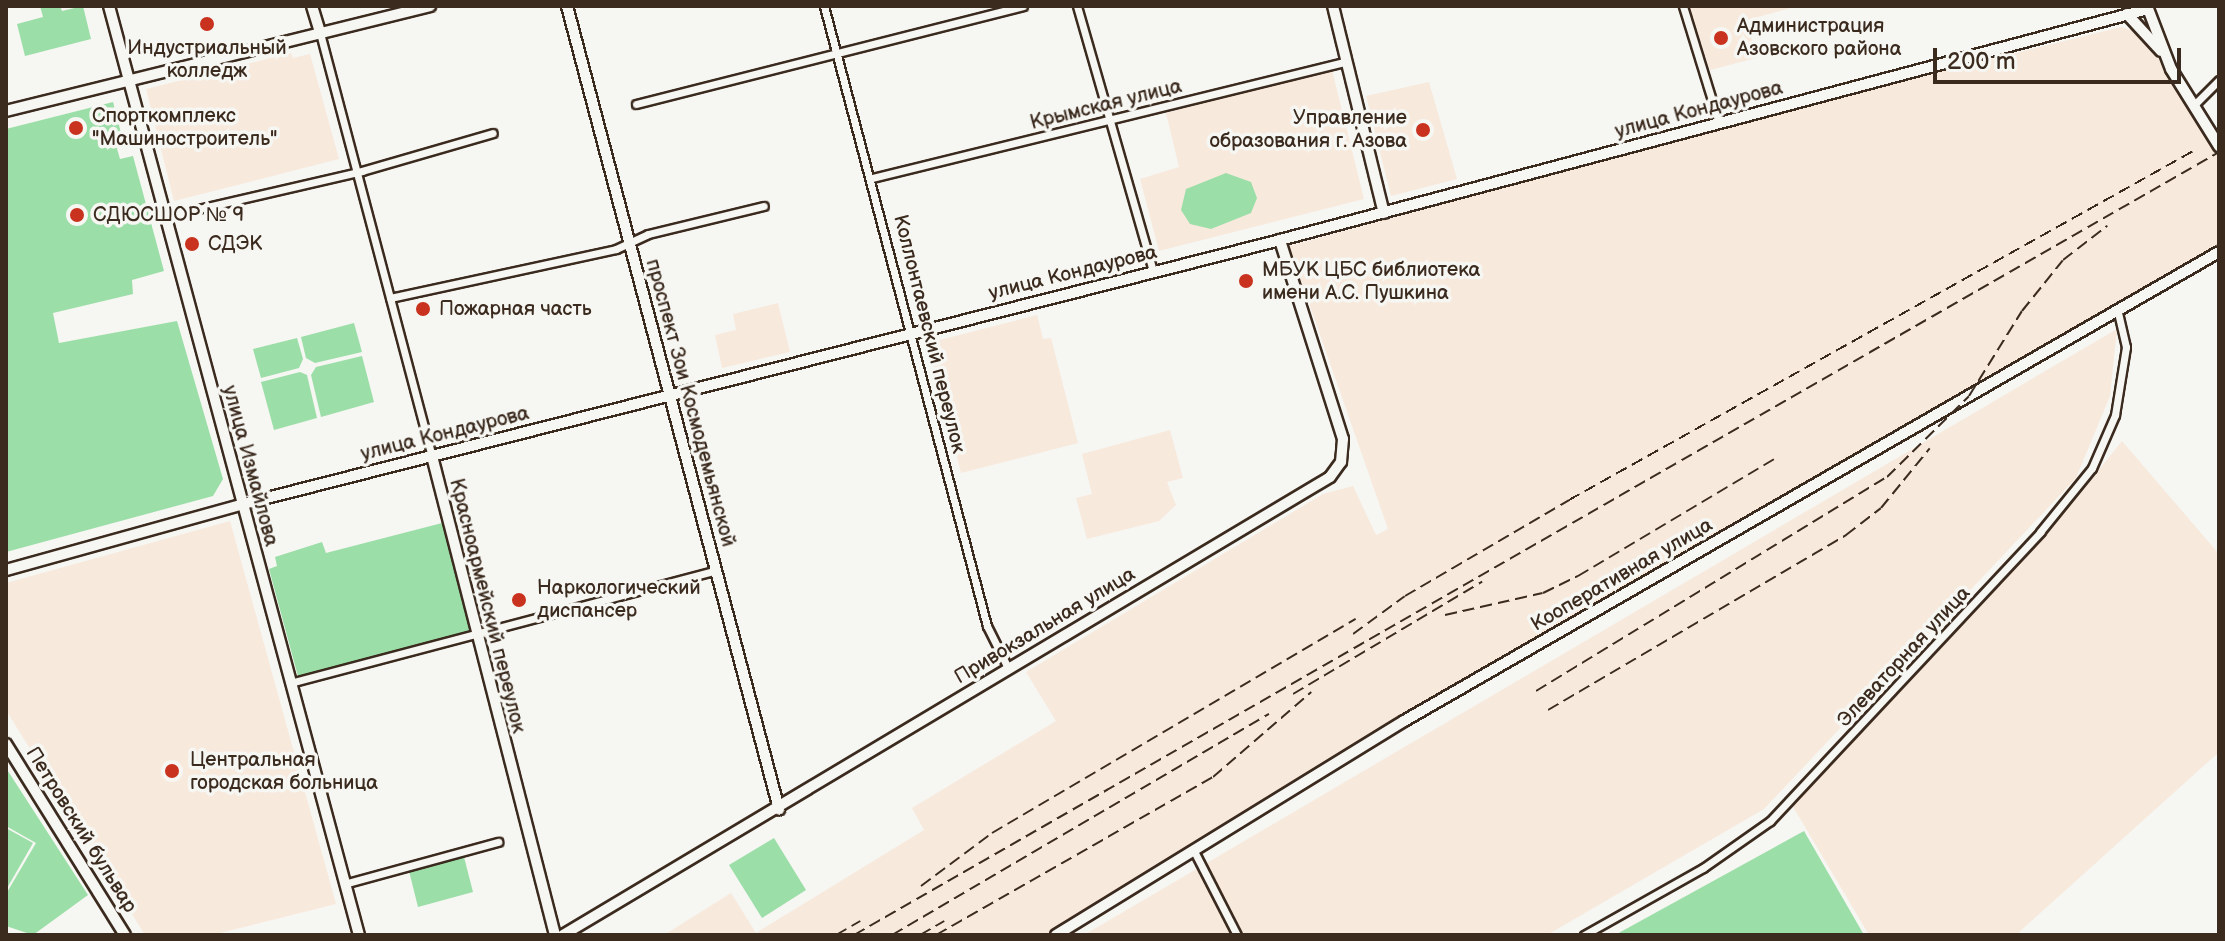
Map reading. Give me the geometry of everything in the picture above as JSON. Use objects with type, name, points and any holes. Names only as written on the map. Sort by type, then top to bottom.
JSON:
[{"type":"street","name":"улица Измайлова","points":[[109,6],[163,217],[359,935]]},
{"type":"street","name":"Красноармейский переулок","points":[[312,6],[555,935]]},
{"type":"street","points":[[6,111],[430,6]]},
{"type":"street","name":"проспект Зои Космодемьянской","points":[[567,6],[779,809]]},
{"type":"street","name":"Коллонтаевский переулок","points":[[824,6],[913,333],[987,626],[1008,668]]},
{"type":"street","points":[[636,104],[1023,6]]},
{"type":"street","points":[[1077,6],[1153,271]]},
{"type":"street","points":[[1333,6],[1384,213]]},
{"type":"street","points":[[1683,6],[1719,123]]},
{"type":"street","points":[[2147,7],[2165,55],[2219,146]]},
{"type":"street","name":"улица Кондаурова","points":[[6,570],[242,504],[1384,213],[2147,7]]},
{"type":"street","points":[[2127,14],[2165,55]]},
{"type":"street","name":"Крымская улица","points":[[872,178],[1347,61]]},
{"type":"street","points":[[2194,105],[2219,80]]},
{"type":"street","points":[[163,217],[493,133]]},
{"type":"street","points":[[390,298],[630,244],[648,234],[764,206]]},
{"type":"street","name":"Привокзальная улица","points":[[563,935],[779,809],[1337,470],[1343,439],[1280,240]]},
{"type":"street","name":"Кооперативная улица","points":[[1056,935],[1195,853],[1404,721],[2216,254]]},
{"type":"street","name":"Элеваторная улица","points":[[1584,935],[1703,868],[1770,821],[2040,532],[2092,468],[2115,415],[2126,347],[2118,312]]},
{"type":"street","points":[[290,683],[715,571]]},
{"type":"street","name":"Петровский бульвар","points":[[6,744],[125,935]]},
{"type":"street","points":[[344,884],[498,842]]},
{"type":"street","points":[[1195,853],[1237,935]]},
{"type":"shaded area","points":[[1689,6],[1798,6],[1747,20],[1756,58],[1710,70]]},
{"type":"shaded area","points":[[2121,27],[2141,33],[2219,132],[2219,243],[1046,935],[664,935],[731,893],[756,933],[924,830],[912,808],[1056,721],[1026,672],[1323,494],[1353,486],[1376,535],[1388,529],[1289,246],[1822,101]]},
{"type":"shaded area","points":[[291,53],[293,58],[310,54],[339,159],[174,201],[146,89]]},
{"type":"shaded area","points":[[1332,70],[1364,199],[1159,251],[1140,179],[1179,167],[1166,113]]},
{"type":"shaded area","points":[[1429,82],[1457,179],[1391,196],[1366,96]]},
{"type":"shaded area","points":[[778,303],[790,352],[722,368],[715,335],[736,330],[733,314]]},
{"type":"shaded area","points":[[1037,315],[1043,339],[1051,338],[1078,443],[961,473],[928,343]]},
{"type":"shaded area","points":[[2117,329],[2110,396],[2076,478],[1764,809],[1547,935],[1084,935]]},
{"type":"shaded area","points":[[1170,430],[1183,478],[1167,482],[1176,505],[1159,521],[1087,539],[1076,498],[1092,494],[1082,454]]},
{"type":"shaded area","points":[[2122,441],[2219,554],[2219,752],[2016,935],[1869,935],[1792,805],[2047,534]]},
{"type":"shaded area","name":"Центральная городская больница","points":[[230,521],[336,904],[212,935],[145,935],[6,710],[6,583]]},
{"type":"green space","points":[[40,6],[60,6],[62,11],[83,6],[91,39],[25,56],[17,24],[43,17]]},
{"type":"green space","points":[[113,102],[121,133],[113,135],[120,159],[133,156],[164,271],[132,280],[133,294],[53,313],[59,343],[177,321],[223,479],[213,496],[6,552],[6,129]]},
{"type":"green space","points":[[1226,173],[1251,182],[1257,198],[1251,213],[1211,229],[1190,224],[1181,210],[1186,189]]},
{"type":"green space","points":[[354,323],[362,352],[315,363],[306,358],[301,337]]},
{"type":"green space","points":[[297,338],[303,359],[299,368],[261,378],[253,349]]},
{"type":"green space","points":[[362,356],[374,402],[321,417],[311,375],[316,367]]},
{"type":"green space","points":[[300,372],[307,375],[317,418],[274,430],[261,382]]},
{"type":"green space","points":[[446,522],[474,634],[299,680],[269,569],[277,566],[275,557],[322,542],[326,553]]},
{"type":"green space","points":[[6,768],[88,895],[33,935],[6,926],[6,894],[36,843],[6,826]]},
{"type":"green space","points":[[6,828],[33,843],[6,890]]},
{"type":"green space","points":[[1804,831],[1864,935],[1615,935]]},
{"type":"green space","points":[[774,838],[806,890],[762,918],[729,865]]},
{"type":"green space","points":[[464,857],[473,892],[418,907],[409,871]]},
{"type":"railway","points":[[1353,634],[1405,596],[1569,500],[2195,150]]},
{"type":"railway","points":[[854,935],[2219,152]]},
{"type":"railway","points":[[1536,691],[1887,477],[1969,396],[2022,311],[2063,260],[2107,226]]},
{"type":"railway","points":[[1548,710],[1846,535],[1881,508],[1930,448]]},
{"type":"railway","points":[[1445,615],[1543,593],[1578,576],[1774,459]]},
{"type":"railway","points":[[1293,694],[1482,582]]},
{"type":"railway","points":[[921,886],[992,833],[1356,619]]},
{"type":"railway","points":[[936,935],[1213,777],[1311,692]]},
{"type":"railway","points":[[892,935],[1269,714]]},
{"type":"railway","points":[[836,935],[860,921]]},
{"type":"railway","points":[[920,935],[944,921]]},
{"type":"place","name":"Индустриальный колледж","points":[[207,24]]},
{"type":"place","name":"Администрация Азовского района","points":[[1721,38]]},
{"type":"place","name":"Спорткомплекс \"Машиностроитель\"","points":[[76,128]]},
{"type":"place","name":"Управление образования г. Азова","points":[[1423,130]]},
{"type":"place","name":"СДЮСШОР № 9","points":[[77,215]]},
{"type":"place","name":"СДЭК","points":[[192,244]]},
{"type":"place","name":"МБУК ЦБС библиотека имени А.С. Пушкина","points":[[1246,281]]},
{"type":"place","name":"Пожарная часть","points":[[423,309]]},
{"type":"place","name":"Наркологический диспансер","points":[[519,600]]},
{"type":"place","name":"Центральная городская больница","points":[[172,771]]}]
